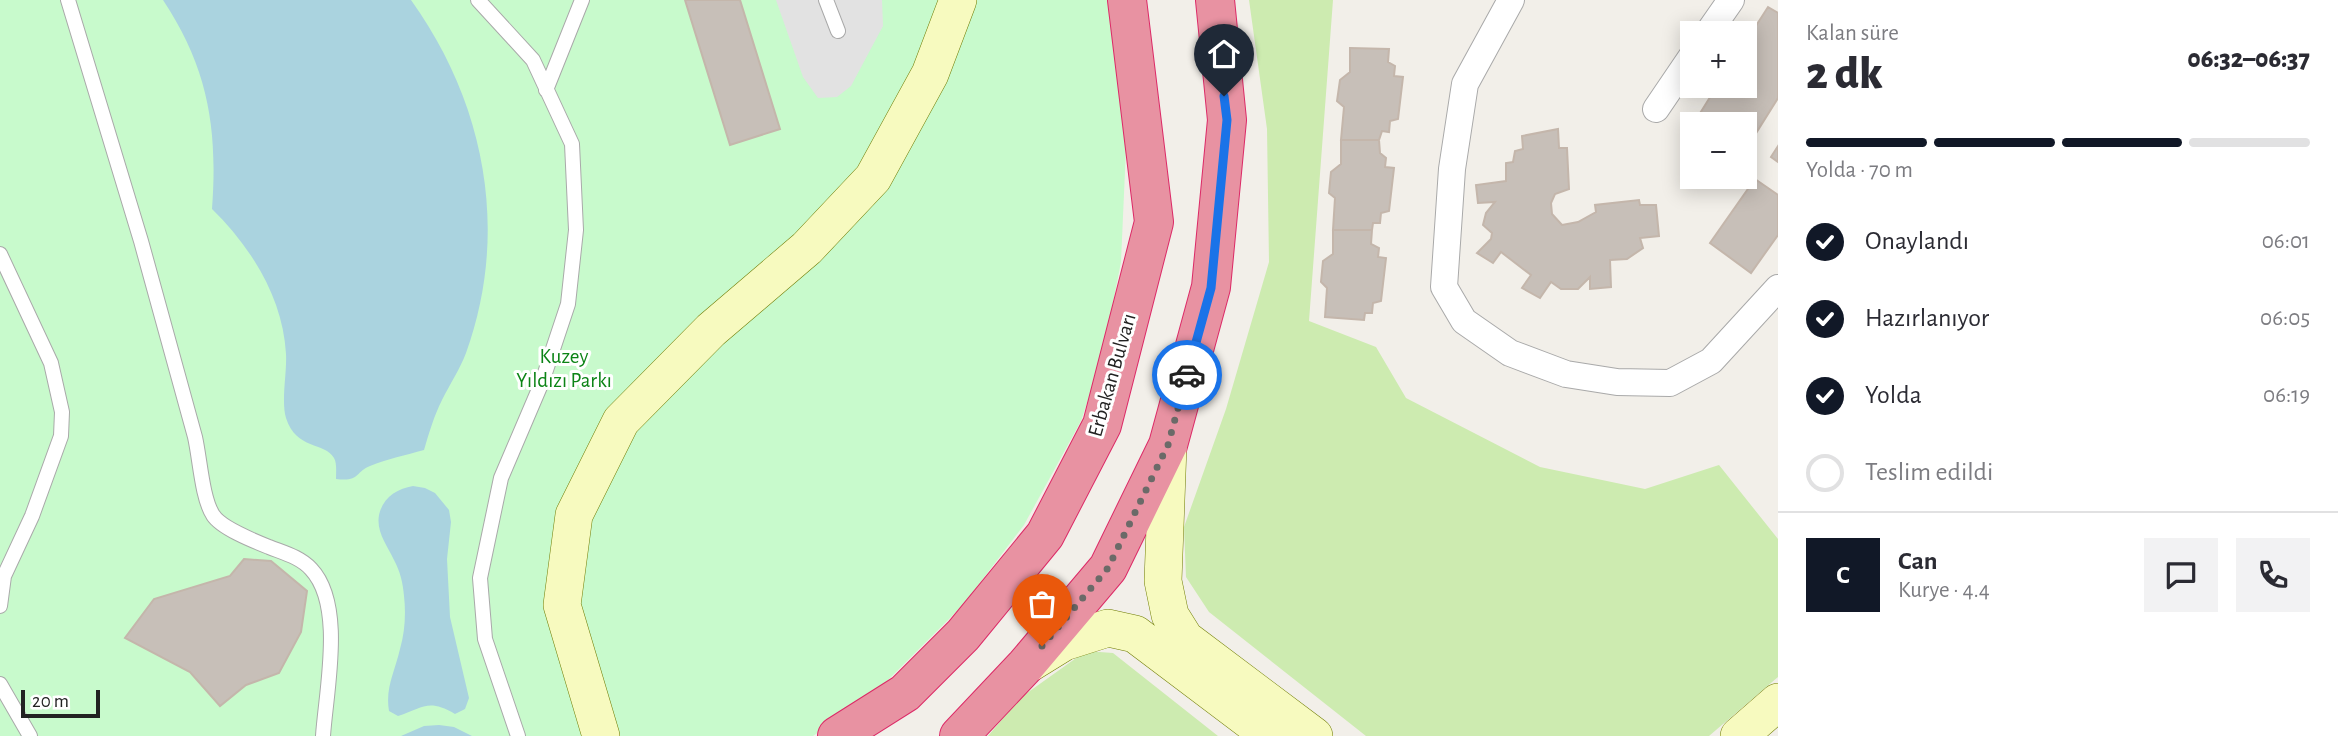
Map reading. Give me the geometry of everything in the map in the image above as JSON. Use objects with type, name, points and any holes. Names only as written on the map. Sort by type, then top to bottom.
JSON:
[{"type":"highway","name":"Erbakan Bulvarı","points":[[837,736],[905,693],[963,635],[1045,535],[1102,425],[1154,222],[1127,0]]},
{"type":"highway","points":[[959,736],[1026,665],[1108,568],[1168,445],[1211,288],[1227,120],[1214,0]]},
{"type":"street","points":[[601,736],[562,605],[574,515],[621,421],[711,330],[807,248],[873,178],[930,74],[958,0]]},
{"type":"street","points":[[1511,0],[1465,84],[1452,169],[1444,287],[1464,321],[1510,353],[1566,374],[1617,382],[1670,383],[1711,361],[1778,288]]},
{"type":"street","points":[[1716,21],[1731,0]]},
{"type":"street","points":[[1656,109],[1680,74]]},
{"type":"street","points":[[1168,445],[1163,581],[1170,615],[1185,639],[1314,736]]},
{"type":"street","points":[[1026,665],[1064,642],[1108,628],[1135,634],[1270,736]]},
{"type":"street","points":[[1739,736],[1778,702]]},
{"type":"lane","points":[[68,0],[141,241],[195,437],[205,498],[214,518],[248,538],[298,558],[312,570],[325,593],[332,628],[323,736]]},
{"type":"lane","points":[[478,0],[533,60],[572,144],[576,230],[568,304],[542,382],[501,478],[480,578],[485,639],[518,736]]},
{"type":"lane","points":[[547,90],[582,0]]},
{"type":"lane","points":[[826,0],[838,31]]},
{"type":"lane","points":[[0,254],[51,363],[62,411],[61,436],[32,516],[4,576],[0,606]]},
{"type":"lane","points":[[0,684],[30,736]]},
{"type":"green space","name":"Kuzey Yıldızı Parkı","points":[[0,0],[1109,0],[1127,126],[1121,262],[1103,354],[1081,421],[1024,525],[963,605],[872,696],[813,736],[0,736]]},
{"type":"green space","points":[[1249,0],[1333,0],[1309,321],[1376,347],[1406,398],[1540,467],[1645,489],[1719,465],[1778,539],[1778,677],[1709,736],[1366,736],[1209,612],[1186,577],[1184,527],[1226,409],[1269,262],[1267,129]]},
{"type":"green space","points":[[1086,651],[1113,653],[1218,736],[988,736],[1020,698]]},
{"type":"shaded area","points":[[776,0],[882,0],[883,26],[851,86],[837,97],[818,98],[803,77]]},
{"type":"water","points":[[163,0],[411,0],[436,40],[457,81],[473,125],[483,169],[487,215],[486,261],[479,307],[466,353],[439,406],[424,450],[370,466],[353,478],[336,479],[336,462],[330,453],[303,441],[291,428],[285,411],[286,354],[279,313],[252,257],[212,209],[213,152],[207,100],[190,50]]},
{"type":"water","points":[[413,486],[435,493],[449,510],[451,522],[447,559],[450,617],[469,698],[465,709],[455,714],[432,705],[398,716],[389,711],[389,687],[402,643],[405,602],[401,577],[378,521],[384,503],[392,495]]},
{"type":"water","points":[[424,726],[454,727],[472,736],[401,736]]},
{"type":"building","points":[[685,0],[740,0],[780,129],[730,145]]},
{"type":"building","points":[[1768,7],[1778,13],[1778,98],[1757,132],[1757,112],[1701,112],[1710,98],[1757,98],[1757,24]]},
{"type":"building","points":[[1350,48],[1389,49],[1388,62],[1395,66],[1394,76],[1403,77],[1398,119],[1390,121],[1389,132],[1382,131],[1379,140],[1341,140],[1344,107],[1337,101],[1340,80],[1350,72]]},
{"type":"building","points":[[1558,129],[1559,148],[1567,148],[1569,189],[1555,194],[1551,203],[1552,214],[1562,225],[1578,222],[1596,212],[1595,205],[1639,200],[1640,205],[1656,205],[1659,236],[1640,238],[1643,248],[1627,259],[1610,260],[1611,287],[1590,289],[1590,277],[1578,289],[1561,289],[1551,282],[1540,298],[1522,288],[1531,275],[1501,252],[1493,263],[1477,253],[1491,239],[1492,233],[1483,225],[1486,213],[1495,202],[1478,203],[1476,185],[1506,181],[1506,163],[1513,162],[1515,151],[1523,149],[1522,136]]},
{"type":"building","points":[[1341,140],[1379,140],[1380,153],[1386,158],[1385,167],[1394,168],[1389,211],[1381,213],[1380,223],[1373,223],[1372,230],[1333,230],[1335,198],[1329,193],[1331,172],[1341,164]]},
{"type":"building","points":[[1778,146],[1778,162],[1771,157]]},
{"type":"building","points":[[1757,180],[1778,195],[1778,235],[1751,273],[1710,243],[1748,189],[1757,189]]},
{"type":"building","points":[[1333,230],[1372,230],[1371,244],[1379,248],[1378,257],[1386,258],[1381,301],[1373,303],[1372,313],[1365,313],[1364,320],[1325,317],[1327,288],[1321,282],[1323,261],[1333,254]]},
{"type":"building","points":[[244,559],[271,561],[307,591],[301,632],[279,673],[246,685],[220,706],[190,672],[125,638],[154,599],[230,576]]},
{"type":"way so far","points":[[1042,646],[1108,568],[1168,445],[1187,375]]},
{"type":"route","points":[[1187,375],[1211,288],[1227,120],[1224,96]]}]
